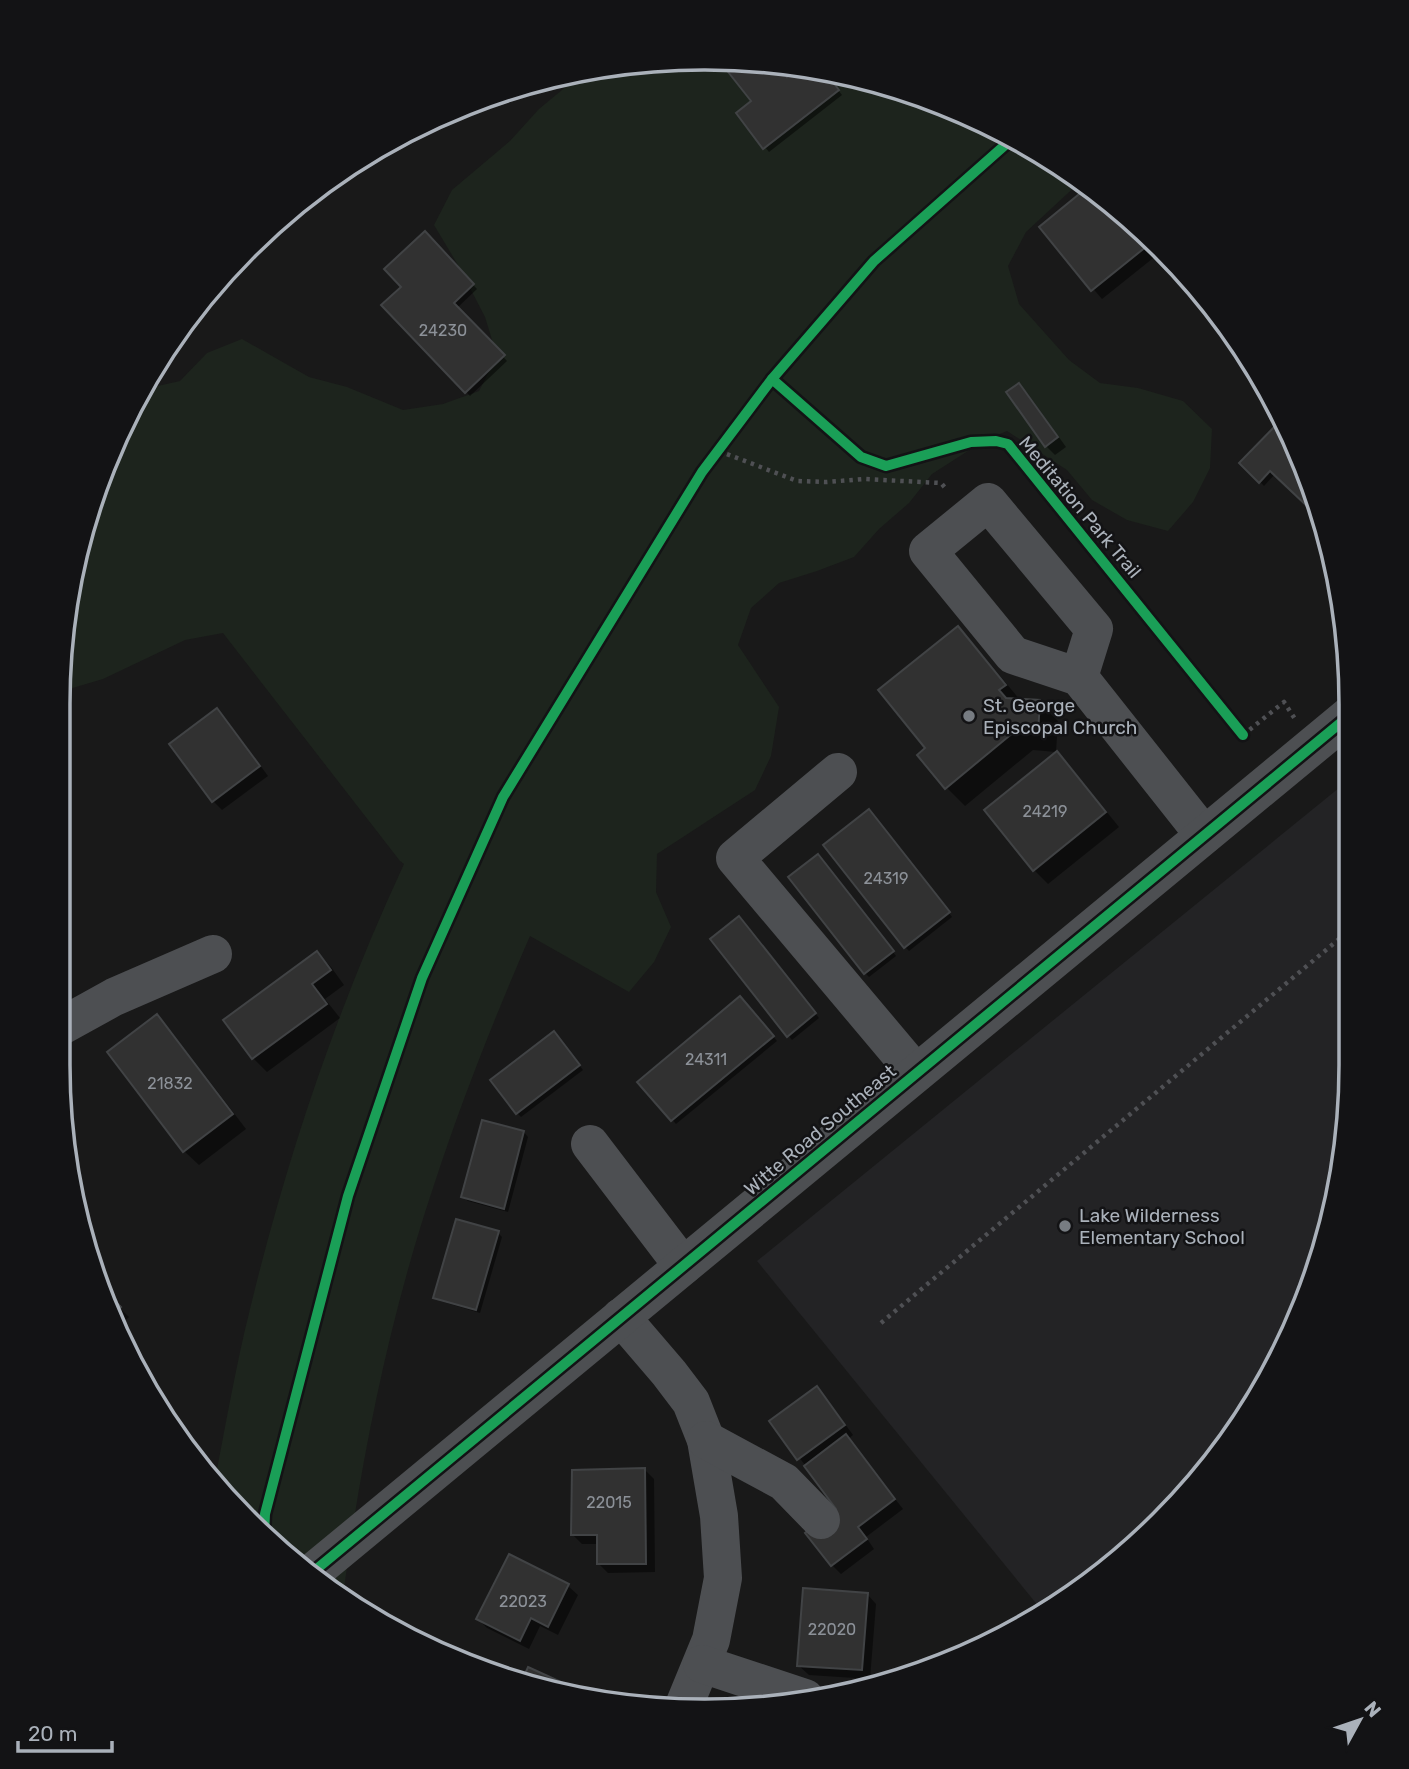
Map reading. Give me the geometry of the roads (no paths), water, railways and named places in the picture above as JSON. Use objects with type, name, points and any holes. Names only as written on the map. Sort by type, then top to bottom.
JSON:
[{"type":"street","points":[[1079,677],[1094,629],[988,502],[928,551],[1013,654],[1079,677],[1205,835]]},
{"type":"street","name":"Witte Road Southeast","points":[[318,1568],[1339,724]]},
{"type":"street","points":[[838,772],[735,858],[916,1073]]},
{"type":"street","points":[[70,1021],[114,997],[212,954]]},
{"type":"street","points":[[590,1144],[683,1266]]},
{"type":"street","points":[[621,1317],[691,1402],[705,1440],[719,1516],[723,1578],[712,1640],[687,1699]]},
{"type":"street","points":[[705,1440],[784,1482],[821,1520]]},
{"type":"street","points":[[702,1664],[791,1693]]},
{"type":"place","name":"St. George Episcopal Church","points":[[969,716]]},
{"type":"place","name":"Lake Wilderness Elementary School","points":[[1065,1226]]}]
